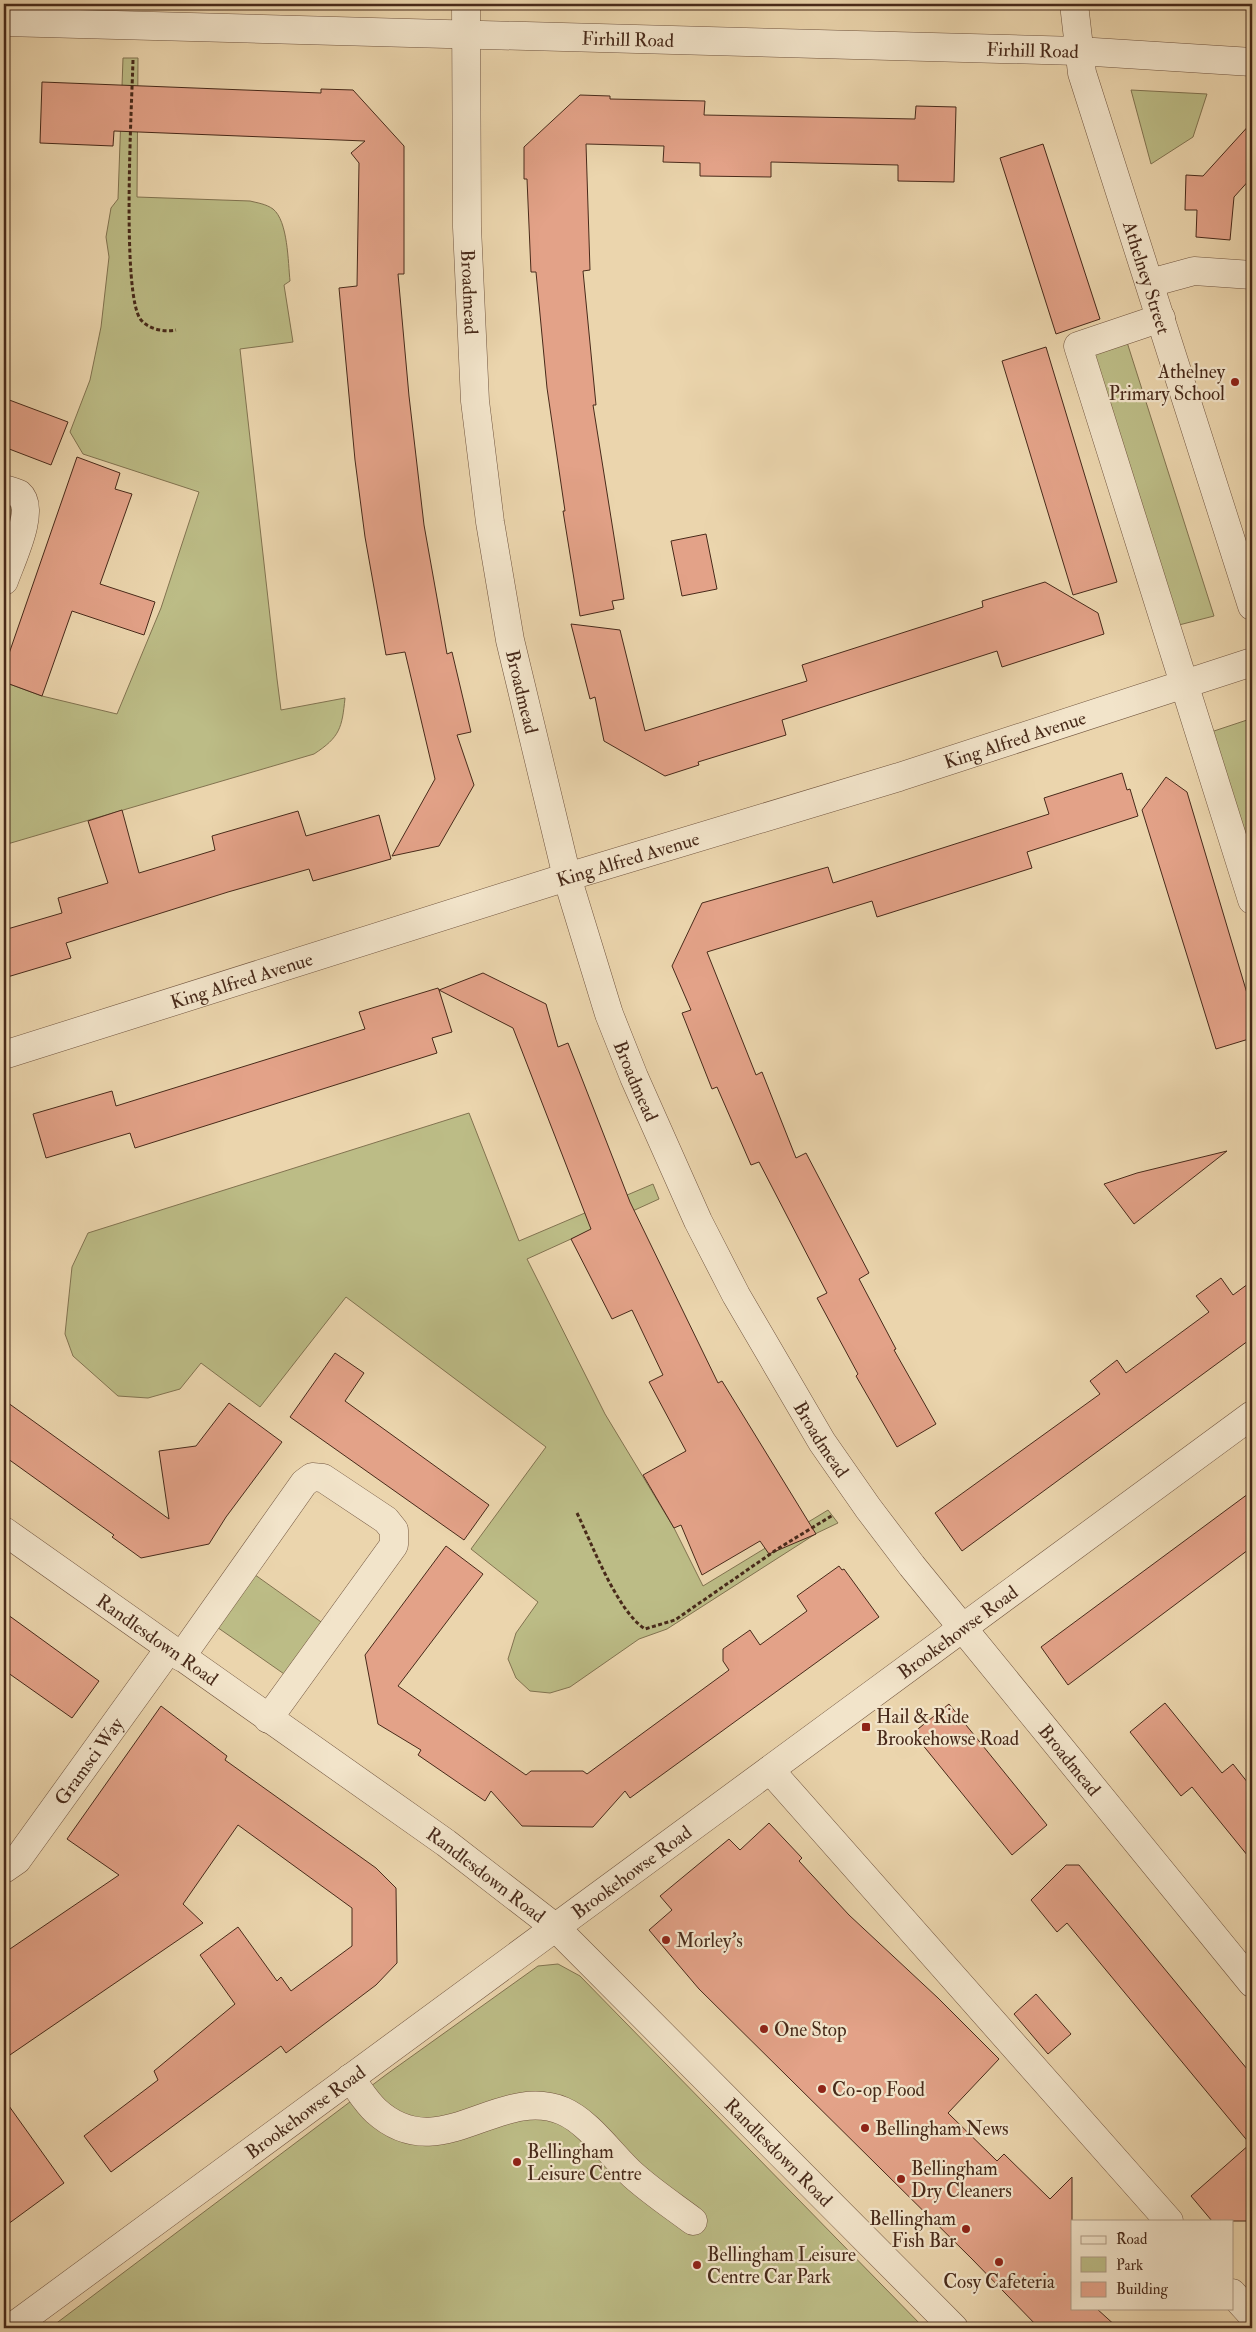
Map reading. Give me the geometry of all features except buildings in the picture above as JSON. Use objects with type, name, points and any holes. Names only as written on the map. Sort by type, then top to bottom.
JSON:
[{"type":"street","name":"Broadmead","points":[[466,4],[464,35],[470,314],[475,401],[490,522],[510,640],[567,877],[609,1014],[634,1077],[698,1221],[736,1295],[822,1442],[912,1566],[1252,1983]]},
{"type":"street","name":"Athelney Street","points":[[1074,4],[1078,52],[1082,73],[1252,606]]},
{"type":"street","name":"Firhill Road","points":[[4,22],[1078,52],[1252,62]]},
{"type":"street","points":[[1150,283],[1194,271],[1252,275]]},
{"type":"street","points":[[1161,318],[1078,346],[1252,900]]},
{"type":"street","points":[[4,489],[18,494],[25,503],[26,517],[4,581]]},
{"type":"street","name":"King Alfred Avenue","points":[[4,1055],[567,877],[899,777],[1252,662]]},
{"type":"street","name":"Brookehowse Road","points":[[11,2328],[964,1629],[1252,1415]]},
{"type":"street","name":"Gramsci Way","points":[[4,1869],[17,1860],[304,1482],[312,1477],[323,1478],[386,1520],[394,1530],[394,1545],[268,1719]]},
{"type":"street","name":"Randlesdown Road","points":[[4,1531],[453,1849],[556,1928],[954,2328]]},
{"type":"street","points":[[770,1770],[1167,2220]]},
{"type":"street","points":[[350,2078],[375,2110],[393,2124],[416,2132],[438,2132],[507,2110],[530,2106],[546,2106],[564,2112],[582,2124],[634,2176],[694,2221]]},
{"type":"street","points":[[1234,2295],[1252,2316]]},
{"type":"path","points":[[133,25],[129,192],[130,244],[135,308],[141,320],[151,327],[164,332],[176,330]]},
{"type":"path","points":[[577,1513],[615,1593],[637,1624],[645,1629],[675,1620],[779,1548],[861,1497]]},
{"type":"green space","points":[[123,58],[138,58],[137,197],[250,201],[273,209],[282,223],[290,281],[284,285],[293,342],[240,349],[277,679],[281,710],[345,698],[344,708],[338,731],[323,748],[314,754],[4,845],[4,682],[42,696],[117,714],[161,608],[199,492],[83,454],[70,432],[90,380],[101,327],[109,257],[106,237],[111,208],[118,199]]},
{"type":"green space","points":[[1131,90],[1207,94],[1193,137],[1151,164]]},
{"type":"green space","points":[[1126,339],[1214,616],[1175,626],[1088,352]]},
{"type":"green space","points":[[4,497],[18,515],[4,557]]},
{"type":"green space","points":[[1247,720],[1252,734],[1252,870],[1208,733]]},
{"type":"green space","points":[[469,1113],[519,1241],[653,1184],[659,1199],[527,1259],[605,1414],[674,1528],[703,1586],[828,1510],[838,1523],[817,1533],[667,1629],[639,1639],[570,1687],[550,1693],[530,1691],[516,1678],[508,1659],[516,1633],[538,1602],[471,1549],[546,1447],[346,1297],[260,1407],[201,1363],[180,1389],[148,1398],[118,1396],[73,1356],[65,1334],[72,1267],[88,1233]]},
{"type":"green space","points":[[251,1572],[324,1624],[287,1676],[214,1625]]},
{"type":"green space","name":"Bellingham Leisure Centre","points":[[558,1964],[580,1976],[924,2328],[50,2328],[387,2074],[538,1966]]},
{"type":"place","name":"Athelney Primary School","points":[[1235,382]]},
{"type":"place","name":"Hail & Ride Brookehowse Road","points":[[866,1727]]},
{"type":"place","name":"Morley's","points":[[666,1940]]},
{"type":"place","name":"One Stop","points":[[764,2029]]},
{"type":"place","name":"Co-op Food","points":[[822,2089]]},
{"type":"place","name":"Bellingham News","points":[[865,2128]]},
{"type":"place","name":"Bellingham Leisure Centre","points":[[517,2162]]},
{"type":"place","name":"Bellingham Dry Cleaners","points":[[901,2179]]},
{"type":"place","name":"Bellingham Fish Bar","points":[[966,2229]]},
{"type":"place","name":"Cosy Cafeteria","points":[[999,2262]]},
{"type":"place","name":"Bellingham Leisure Centre Car Park","points":[[697,2265]]}]
